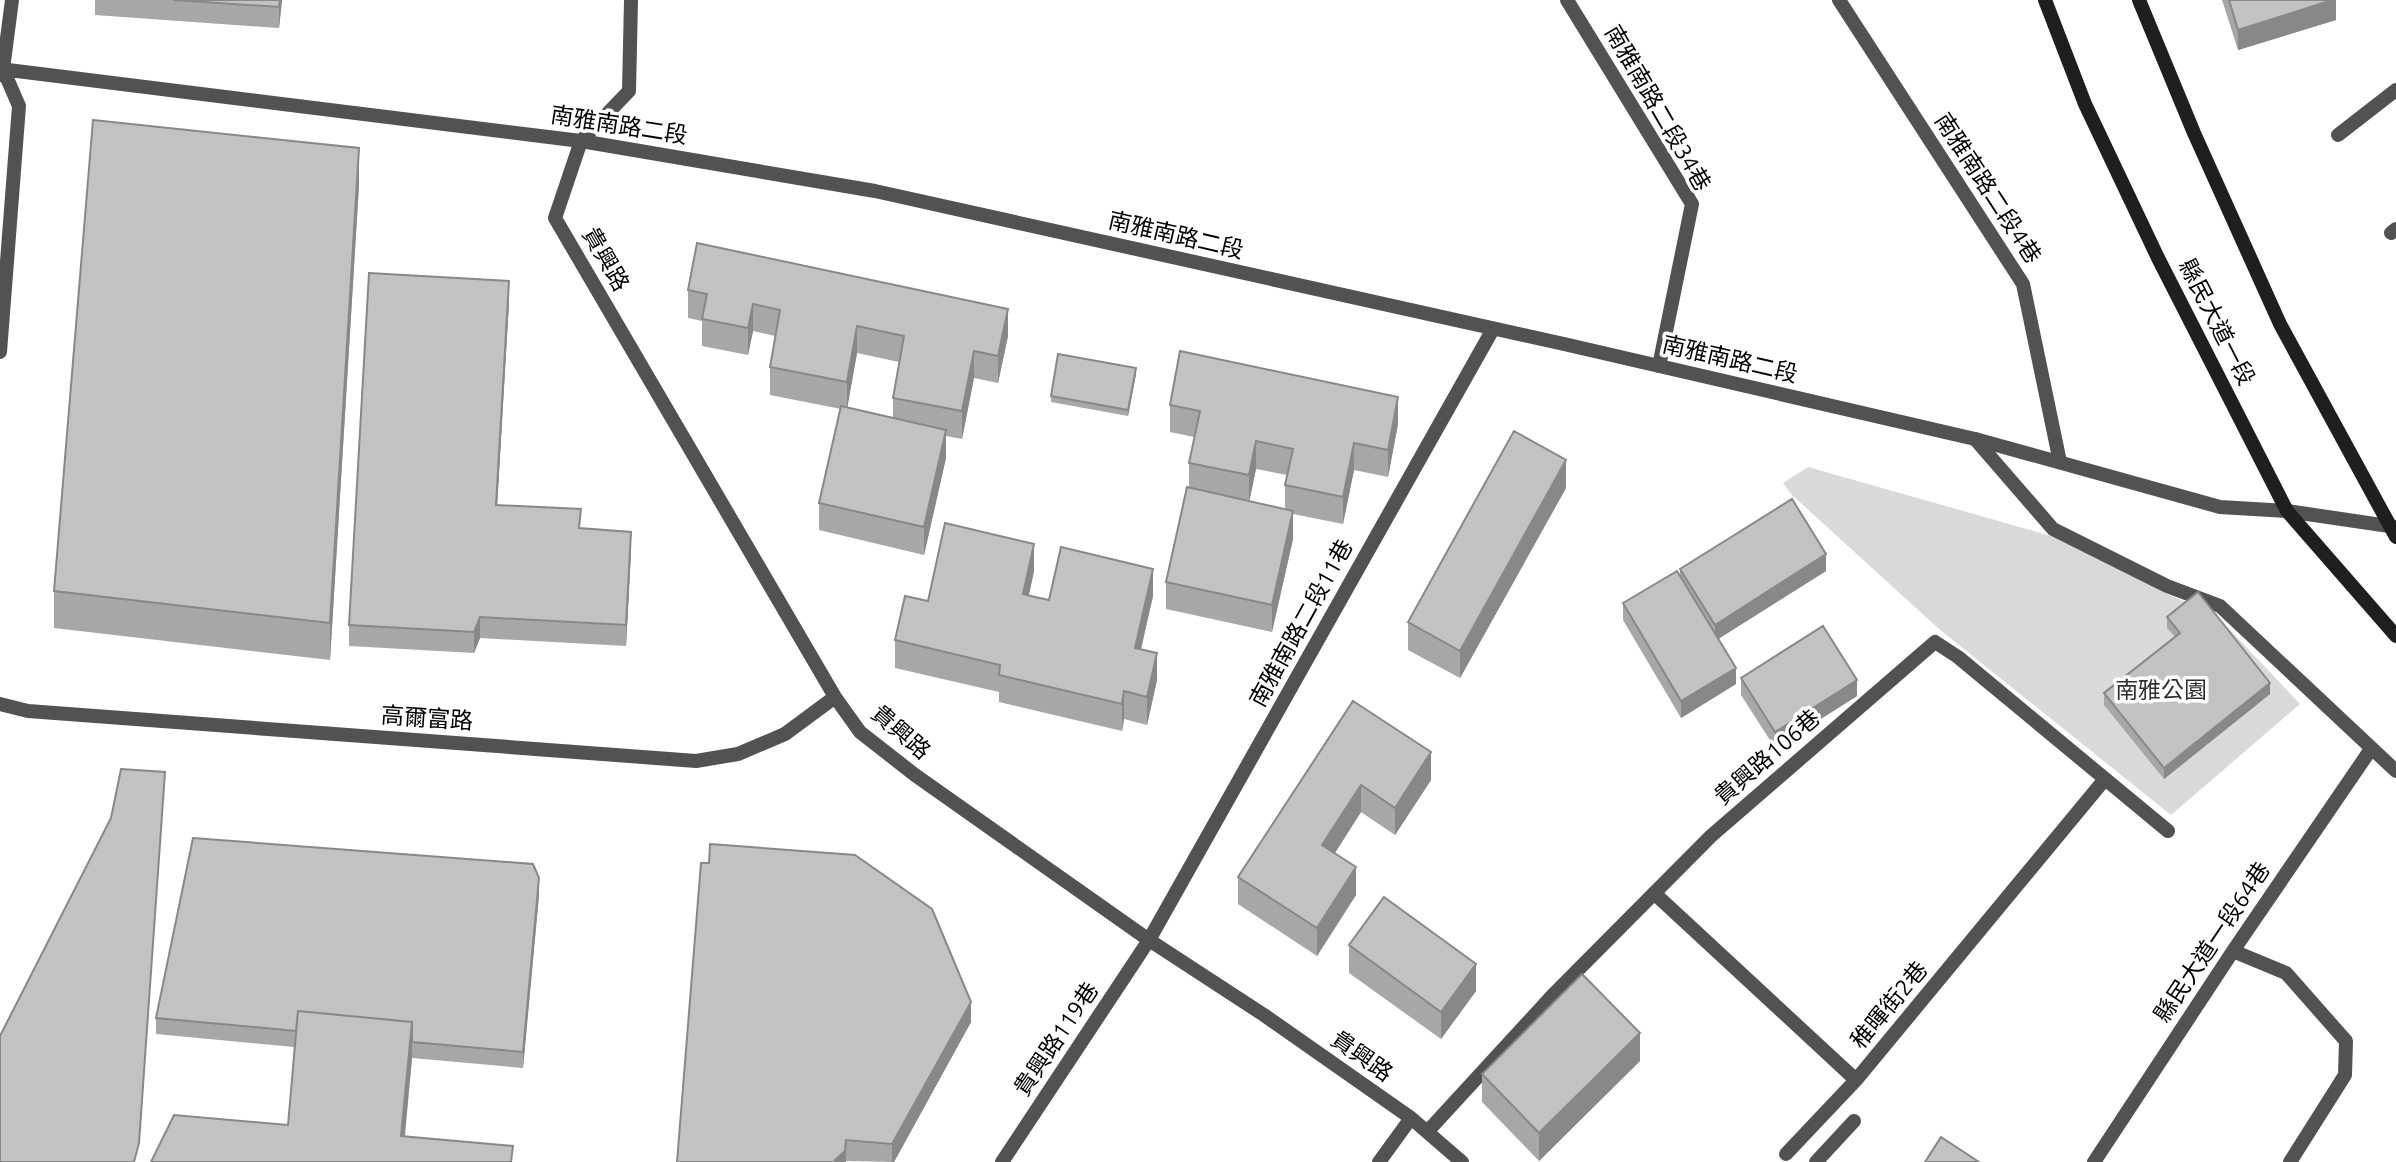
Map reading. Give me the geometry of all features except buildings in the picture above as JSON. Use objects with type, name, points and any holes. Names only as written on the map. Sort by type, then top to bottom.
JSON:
[{"type":"main road","name":"縣民大道一段","points":[[2045,0],[2090,116],[2164,270],[2287,511],[2396,636]]},
{"type":"main road","points":[[2139,0],[2194,133],[2280,324],[2393,530]]},
{"type":"street","points":[[0,352],[19,106],[1,71],[12,0]]},
{"type":"street","points":[[581,141],[629,91],[631,0]]},
{"type":"street","name":"南雅南路二段34巷","points":[[1567,0],[1692,204],[1659,366]]},
{"type":"street","name":"南雅南路二段4巷","points":[[1839,0],[2023,284],[2060,462]]},
{"type":"street","name":"南雅南路二段","points":[[1,71],[581,141],[875,191],[1976,439],[2220,507],[2287,511],[2393,530]]},
{"type":"street","points":[[2338,135],[2396,90]]},
{"type":"street","name":"貴興路","points":[[581,141],[555,218],[835,697],[860,732],[915,775],[1149,940],[1264,1015],[1411,1118],[1462,1162]]},
{"type":"street","name":"南雅南路二段11巷","points":[[1149,940],[1493,329]]},
{"type":"street","points":[[1976,439],[2053,529],[2167,586],[2220,606],[2396,771]]},
{"type":"street","name":"貴興路106巷","points":[[1428,1131],[1552,996],[1711,836],[1935,642],[1958,657],[2168,831]]},
{"type":"street","name":"高爾富路","points":[[0,704],[28,711],[696,761],[738,754],[785,734],[835,697]]},
{"type":"street","name":"縣民大道一段64巷","points":[[2094,1162],[2232,951],[2371,749]]},
{"type":"street","name":"稚暉街2巷","points":[[1654,893],[1856,1080],[2105,779]]},
{"type":"street","name":"貴興路119巷","points":[[1002,1162],[1149,940]]},
{"type":"street","points":[[2232,951],[2286,973],[2346,1041],[2345,1075],[2290,1162]]},
{"type":"street","points":[[1786,1154],[1856,1080]]},
{"type":"street","points":[[1379,1162],[1411,1118]]},
{"type":"street","points":[[1816,1162],[1854,1121]]},
{"type":"green space","name":"南雅公園","points":[[1808,467],[2062,539],[2169,595],[2215,614],[2300,704],[2171,815],[1939,629],[1792,495],[1783,483]]}]
